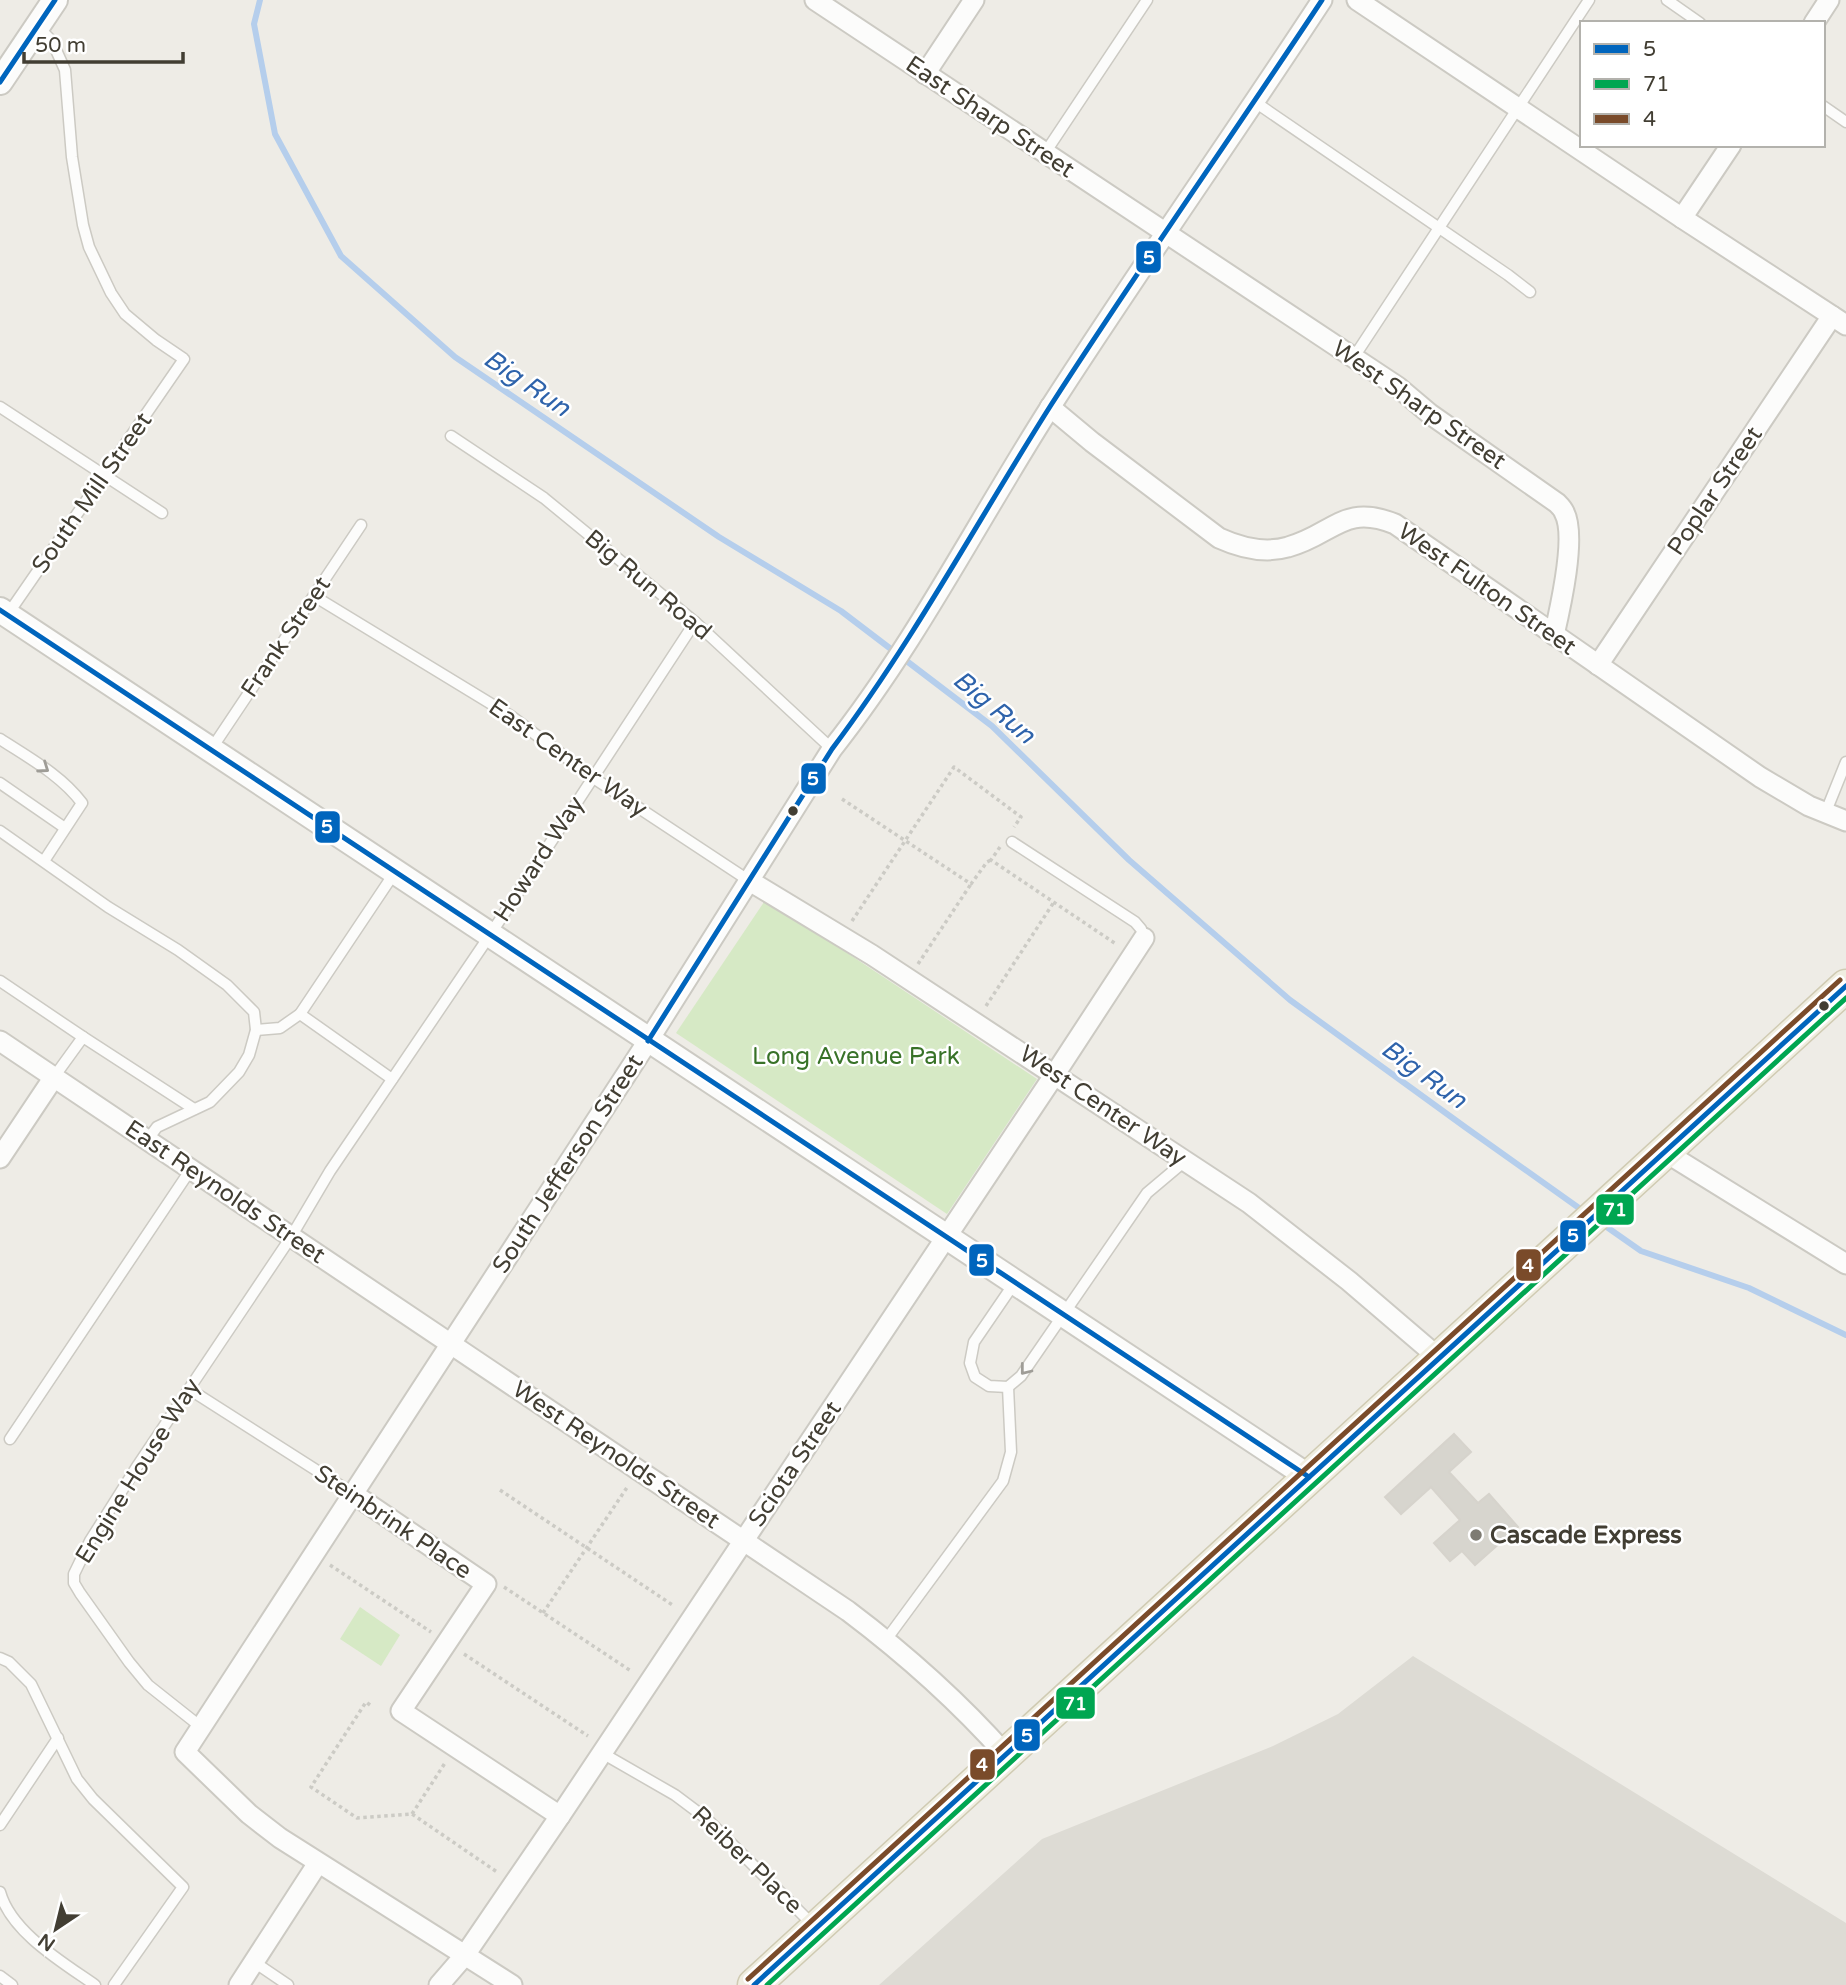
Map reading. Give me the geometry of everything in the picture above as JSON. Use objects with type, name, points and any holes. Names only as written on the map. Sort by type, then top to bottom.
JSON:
[{"type":"main road","points":[[754,1985],[1846,986]]},
{"type":"street","points":[[0,82],[55,0]]},
{"type":"street","name":"East Sharp Street","points":[[815,0],[1166,233]]},
{"type":"street","points":[[925,74],[974,0]]},
{"type":"street","name":"South Jefferson Street","points":[[201,1727],[648,1041],[832,749],[862,711],[915,630],[1050,407],[1322,0]]},
{"type":"street","points":[[1357,0],[1842,322]]},
{"type":"street","points":[[1815,21],[1829,0]]},
{"type":"street","points":[[1682,218],[1730,147]]},
{"type":"street","name":"West Sharp Street","points":[[1166,233],[1398,387],[1430,414],[1557,503],[1566,514],[1568,533],[1567,557],[1554,635]]},
{"type":"street","name":"Poplar Street","points":[[1598,665],[1842,322]]},
{"type":"street","name":"West Fulton Street","points":[[1050,407],[1219,538],[1240,547],[1263,551],[1287,548],[1308,540],[1343,520],[1360,516],[1378,517],[1395,524],[1760,778],[1825,814],[1846,821]]},
{"type":"street","points":[[2,617],[211,750],[1310,1477]]},
{"type":"street","name":"West Center Way","points":[[748,880],[872,954],[1249,1203],[1349,1281],[1439,1359]]},
{"type":"street","name":"Sciota Street","points":[[439,1985],[464,1955],[560,1816],[1144,938]]},
{"type":"street","name":"East Reynolds Street","points":[[0,1041],[450,1344]]},
{"type":"street","points":[[0,1158],[54,1077]]},
{"type":"street","points":[[1665,1152],[1846,1264]]},
{"type":"street","name":"West Reynolds Street","points":[[450,1344],[848,1611],[946,1692],[1006,1755]]},
{"type":"street","name":"Steinbrink Place","points":[[352,1493],[486,1584],[401,1711],[560,1816]]},
{"type":"street","points":[[201,1727],[185,1752],[248,1814],[318,1863],[512,1985]]},
{"type":"street","points":[[239,1985],[318,1863]]},
{"type":"lane","points":[[1045,153],[1147,0]]},
{"type":"lane","points":[[1354,357],[1589,0]]},
{"type":"lane","points":[[1667,0],[1697,21]]},
{"type":"lane","name":"South Mill Street","points":[[2,617],[105,476],[184,359],[125,314],[111,293],[89,247],[72,157],[65,69],[52,41],[37,26]]},
{"type":"lane","points":[[1255,102],[1530,292]]},
{"type":"lane","points":[[1825,107],[1846,122]]},
{"type":"lane","points":[[0,407],[162,513]]},
{"type":"lane","name":"Big Run Road","points":[[451,436],[544,498],[695,622],[832,749]]},
{"type":"lane","name":"Frank Street","points":[[211,750],[361,525]]},
{"type":"lane","name":"East Center Way","points":[[314,596],[511,716],[592,777],[748,880]]},
{"type":"lane","name":"Howard Way","points":[[291,1237],[330,1171],[490,935],[695,622]]},
{"type":"lane","points":[[0,738],[56,777],[72,790],[82,803],[44,860]]},
{"type":"lane","points":[[1825,814],[1846,762]]},
{"type":"lane","points":[[0,783],[65,828]]},
{"type":"lane","points":[[0,831],[108,907],[228,985],[254,1012],[256,1030],[249,1055],[239,1072],[210,1102],[157,1127],[148,1139]]},
{"type":"lane","points":[[1009,840],[1132,920],[1141,929],[1144,938]]},
{"type":"lane","points":[[256,1030],[280,1028],[300,1014],[395,872]]},
{"type":"lane","points":[[0,981],[194,1109]]},
{"type":"lane","points":[[300,1014],[392,1079]]},
{"type":"lane","points":[[54,1077],[83,1037]]},
{"type":"lane","points":[[1015,1282],[974,1342],[970,1363],[975,1377],[989,1386],[1008,1387],[1021,1376],[1147,1193],[1185,1161]]},
{"type":"lane","points":[[10,1439],[191,1169]]},
{"type":"lane","name":"Engine House Way","points":[[201,1727],[148,1685],[80,1593],[74,1583],[74,1574],[97,1530],[291,1237]]},
{"type":"lane","points":[[886,1640],[1003,1481],[1011,1452],[1008,1387]]},
{"type":"lane","name":"Steinbrink Place","points":[[189,1389],[352,1493]]},
{"type":"lane","points":[[0,1658],[9,1662],[32,1684],[77,1779],[93,1799],[183,1887],[114,1985]]},
{"type":"lane","points":[[0,1825],[58,1738]]},
{"type":"lane","name":"Reiber Place","points":[[602,1753],[692,1806],[816,1928]]},
{"type":"lane","points":[[0,1892],[3,1903],[16,1920],[44,1949],[94,1985]]},
{"type":"lane","points":[[254,1962],[288,1985]]},
{"type":"lane","points":[[0,1976],[12,1985]]},
{"type":"path","points":[[850,924],[954,767],[1021,817],[1013,828]]},
{"type":"path","points":[[842,799],[971,884]]},
{"type":"path","points":[[916,967],[987,862],[1009,840]]},
{"type":"path","points":[[991,860],[1116,944]]},
{"type":"path","points":[[983,1011],[1054,902]]},
{"type":"path","points":[[543,1613],[628,1486]]},
{"type":"path","points":[[500,1490],[674,1606]]},
{"type":"path","points":[[486,1584],[503,1587],[631,1671]]},
{"type":"path","points":[[370,1704],[366,1702],[311,1787],[357,1818],[412,1814],[499,1873]]},
{"type":"path","points":[[412,1814],[449,1757]]},
{"type":"shaded area","points":[[1413,1656],[1846,1923],[1846,1985],[879,1985],[1042,1839],[1273,1746],[1338,1714]]},
{"type":"green space","name":"Long Avenue Park","points":[[766,899],[1037,1079],[947,1214],[676,1033]]},
{"type":"green space","points":[[360,1607],[400,1635],[381,1666],[340,1639]]},
{"type":"building","points":[[1454,1434],[1471,1452],[1449,1472],[1478,1503],[1489,1494],[1518,1527],[1475,1565],[1462,1551],[1450,1561],[1434,1543],[1460,1520],[1431,1487],[1401,1514],[1385,1497]]},
{"type":"waterway","name":"Big Run","points":[[260,0],[254,24],[275,134],[341,256],[455,357],[719,537],[841,611],[992,726],[1129,860],[1290,1000],[1586,1213]]},
{"type":"waterway","name":"Big Run","points":[[1601,1223],[1641,1251],[1749,1288],[1846,1335]]},
{"type":"transit line","name":"5","points":[[0,82],[55,0]]},
{"type":"transit line","name":"5","points":[[648,1041],[832,749],[918,623],[1051,405],[1322,0]]},
{"type":"transit line","name":"5","points":[[0,610],[1309,1477]]},
{"type":"transit line","name":"4","points":[[748,1979],[1840,980]]},
{"type":"transit line","name":"5","points":[[754,1985],[1846,986]]},
{"type":"transit line","name":"71","points":[[767,1985],[1846,998]]},
{"type":"place","name":"Cascade Express","points":[[1476,1535]]}]
